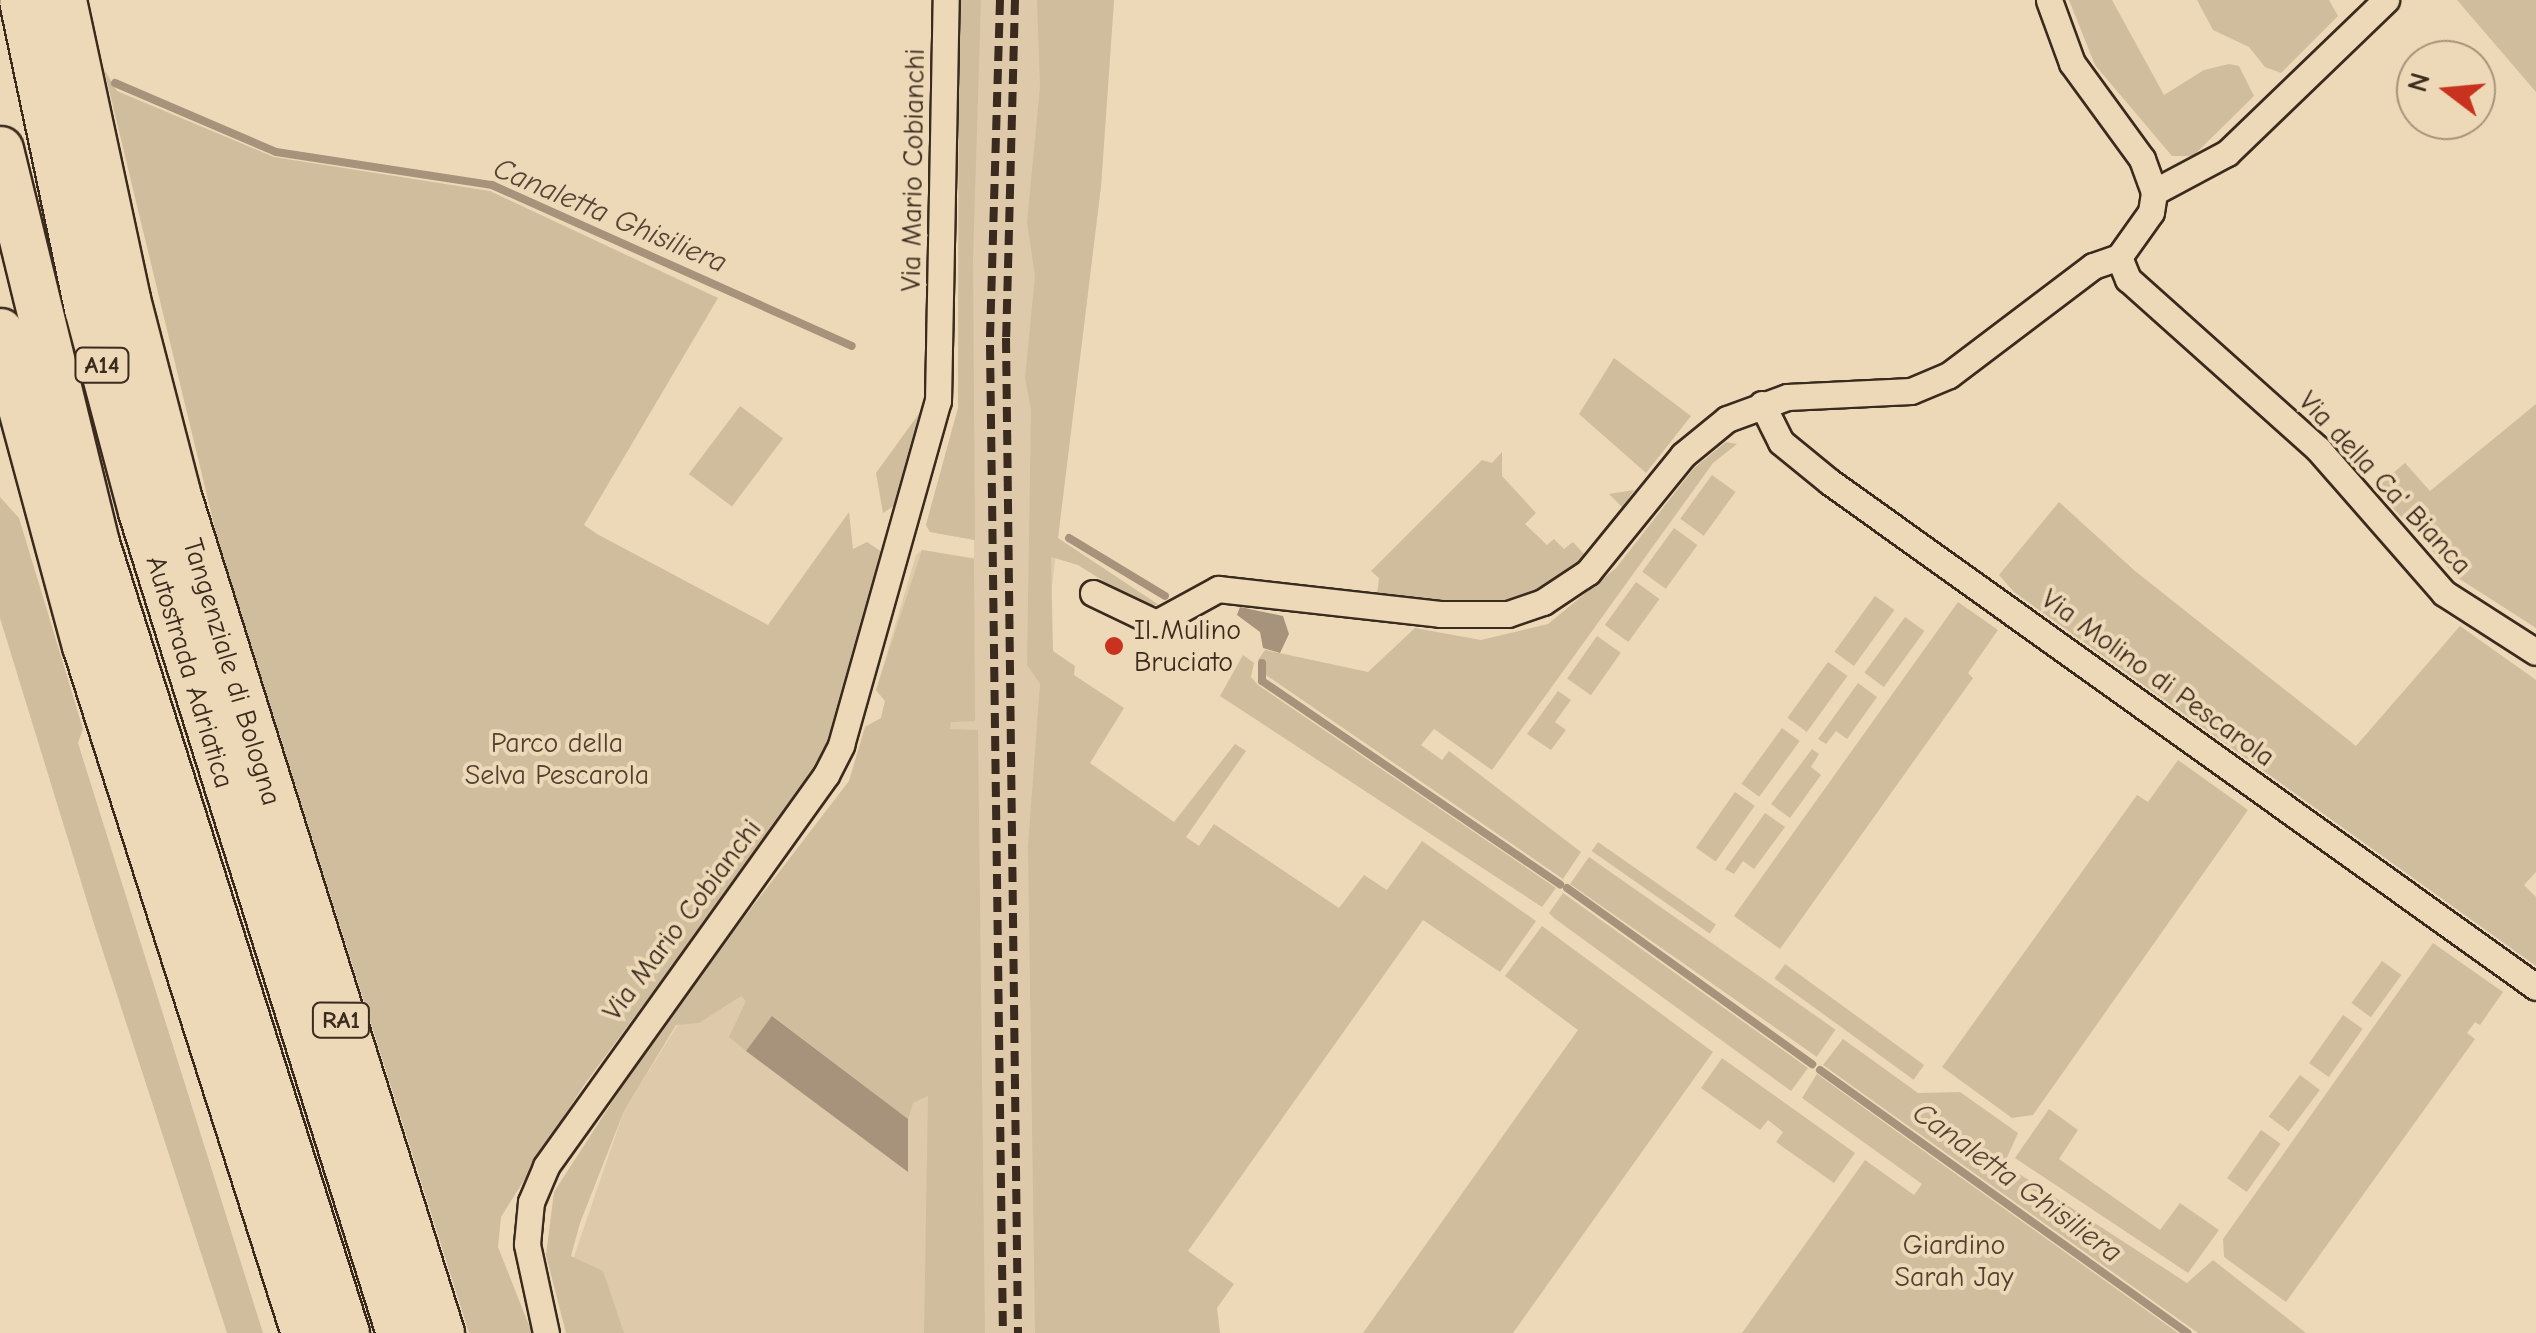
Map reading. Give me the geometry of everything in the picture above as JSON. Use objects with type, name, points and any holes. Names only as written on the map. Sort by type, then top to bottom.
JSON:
[{"type":"highway","name":"Autostrada Adriatica","points":[[22,0],[87,308],[151,546],[399,1333]]},
{"type":"highway","name":"Tangenziale di Bologna","points":[[63,0],[123,282],[177,493],[441,1333]]},
{"type":"highway","name":"Autostrada Adriatica","points":[[0,149],[96,542],[346,1333]]},
{"type":"highway","points":[[0,331],[85,646],[304,1333]]},
{"type":"street","name":"Via Mario Cobianchi","points":[[546,1333],[527,1244],[537,1183],[600,1083],[826,775],[900,537],[938,401],[946,0]]},
{"type":"street","points":[[1093,593],[1156,623],[1218,589],[1469,616],[1526,610],[1588,572],[1698,440],[1762,404],[1802,394],[1929,386],[1972,360],[2093,266],[2119,257],[2144,227],[2154,192],[2136,151],[2072,63],[2048,0]]},
{"type":"street","points":[[2154,192],[2227,153],[2386,0]]},
{"type":"street","name":"Via della Ca' Bianca","points":[[2119,257],[2128,279],[2318,449],[2444,593],[2536,652]]},
{"type":"street","name":"Via Molino di Pescarola","points":[[1762,404],[1774,434],[1806,464],[2536,987]]},
{"type":"shaded area","points":[[959,0],[1114,0],[1101,186],[1048,618],[1063,726],[1100,1333],[570,1333],[561,1294],[624,1111],[701,987],[859,775],[865,727],[881,718],[885,701],[876,690],[916,555],[922,550],[974,558],[974,540],[930,532],[926,525],[958,408]]},
{"type":"shaded area","points":[[1240,607],[1283,616],[1289,634],[1280,653],[1263,648],[1260,632],[1237,615]]},
{"type":"shaded area","points":[[772,1016],[908,1119],[908,1172],[746,1051]]},
{"type":"green space","points":[[959,0],[981,0],[973,259],[975,540],[930,532],[926,525],[958,408]]},
{"type":"green space","points":[[1037,0],[1114,0],[1101,186],[1058,538],[1159,605],[1140,604],[1078,565],[1051,557],[1053,651],[1075,666],[1074,675],[1124,708],[1090,763],[1174,822],[1235,744],[1246,751],[1186,837],[1199,846],[1214,824],[1339,908],[1364,875],[1387,890],[1422,841],[1536,921],[1500,972],[1423,920],[1188,1251],[1234,1284],[1217,1308],[1220,1333],[1035,1333],[1028,846],[1040,684],[1027,665],[1031,410],[1025,378],[1035,276],[1027,222],[1040,87]]},
{"type":"green space","points":[[2069,0],[2112,0],[2164,95],[2204,70],[2229,64],[2239,66],[2254,96],[2193,156],[2172,156],[2095,65]]},
{"type":"green space","points":[[2197,0],[2329,0],[2338,16],[2281,73],[2265,67],[2249,47],[2213,30]]},
{"type":"green space","points":[[2457,0],[2536,0],[2536,92],[2496,45],[2496,40],[2491,40]]},
{"type":"green space","name":"Parco della Selva Pescarola","points":[[104,69],[117,91],[274,157],[490,191],[718,298],[584,525],[597,534],[768,625],[849,512],[853,549],[867,542],[882,552],[828,741],[803,789],[584,1085],[501,1217],[498,1247],[532,1333],[469,1333],[217,537]]},
{"type":"green space","points":[[1614,358],[1691,416],[1646,473],[1579,414]]},
{"type":"green space","points":[[2536,404],[2536,628],[2455,576],[2375,488],[2405,463],[2430,491]]},
{"type":"green space","points":[[740,406],[783,438],[732,506],[689,474]]},
{"type":"green space","points":[[923,408],[895,505],[883,513],[876,473]]},
{"type":"green space","points":[[1726,442],[1737,444],[1713,463],[1492,770],[1434,729],[1421,745],[1442,760],[1449,751],[1581,852],[1563,879],[1263,673],[1266,666],[1258,660],[1265,650],[1368,672],[1415,628],[1481,640],[1548,624],[1616,568],[1694,468]]},
{"type":"green space","points":[[1502,452],[1502,476],[1536,513],[1525,524],[1547,545],[1554,539],[1564,549],[1573,542],[1584,554],[1622,507],[1609,494],[1634,490],[1606,534],[1579,565],[1518,599],[1472,605],[1377,595],[1379,578],[1371,571],[1482,460],[1492,463]]},
{"type":"green space","points":[[1712,475],[1735,492],[1704,536],[1680,519]]},
{"type":"green space","points":[[0,497],[19,518],[83,729],[78,743],[263,1333],[227,1333],[95,927],[0,618]]},
{"type":"green space","points":[[2059,502],[2135,571],[2356,746],[2460,626],[2536,680],[2536,872],[2524,885],[2536,897],[2536,966],[2014,592],[1999,575]]},
{"type":"green space","points":[[1674,528],[1697,545],[1666,589],[1642,572]]},
{"type":"green space","points":[[922,550],[974,559],[975,721],[951,722],[950,729],[978,730],[985,1333],[924,1333],[928,1096],[913,1103],[908,1119],[773,1016],[746,1051],[729,1037],[746,1001],[741,996],[699,1023],[676,1025],[624,1111],[580,1223],[571,1256],[603,1271],[624,1333],[566,1333],[546,1255],[554,1192],[663,1023],[849,781],[865,727],[881,718],[885,701],[876,690]]},
{"type":"green space","points":[[1636,582],[1659,599],[1628,642],[1605,625]]},
{"type":"green space","points":[[1875,596],[1894,610],[1854,666],[1834,652]]},
{"type":"green space","points":[[1958,602],[1998,630],[1968,673],[1973,678],[1780,949],[1734,916]]},
{"type":"green space","points":[[1905,617],[1924,631],[1884,687],[1864,673]]},
{"type":"green space","points":[[1597,636],[1621,653],[1591,695],[1567,679]]},
{"type":"green space","points":[[1243,655],[1254,663],[1251,677],[1258,685],[1556,888],[1542,907],[1220,696]]},
{"type":"green space","points":[[1828,662],[1847,676],[1807,732],[1787,718]]},
{"type":"green space","points":[[1858,683],[1877,697],[1847,739],[1836,731],[1826,744],[1818,739]]},
{"type":"green space","points":[[1558,691],[1571,700],[1555,722],[1566,730],[1551,750],[1527,734]]},
{"type":"green space","points":[[1782,728],[1800,741],[1759,797],[1741,784]]},
{"type":"green space","points":[[1812,749],[1819,754],[1811,767],[1821,775],[1790,818],[1771,804]]},
{"type":"green space","points":[[2178,760],[2248,810],[2033,1115],[2012,1118],[1942,1067],[2137,795],[2148,802]]},
{"type":"green space","points":[[1735,792],[1755,806],[1716,861],[1696,848]]},
{"type":"green space","points":[[1765,813],[1785,827],[1754,869],[1743,861],[1734,874],[1725,869]]},
{"type":"green space","points":[[1598,842],[1716,925],[1710,934],[1592,851]]},
{"type":"green space","points":[[1589,857],[1836,1030],[1817,1057],[1570,884]]},
{"type":"green space","points":[[1563,893],[1808,1068],[1791,1091],[1554,918],[1549,913]]},
{"type":"green space","points":[[1542,926],[1713,1052],[1513,1333],[1363,1333],[1578,1030],[1505,976]]},
{"type":"green space","points":[[2433,943],[2503,992],[2480,1025],[2475,1022],[2467,1033],[2475,1039],[2286,1302],[2224,1257],[2223,1239]]},
{"type":"green space","points":[[2382,961],[2401,975],[2371,1017],[2351,1003]]},
{"type":"green space","points":[[1785,964],[1924,1065],[1914,1080],[1774,979]]},
{"type":"green space","points":[[2343,1015],[2363,1029],[2329,1077],[2309,1063]]},
{"type":"green space","points":[[1843,1039],[1918,1093],[1960,1092],[2018,1133],[2004,1164],[2187,1283],[2213,1260],[2306,1333],[2198,1333],[1823,1065]]},
{"type":"green space","points":[[1722,1058],[1855,1153],[1834,1183],[1776,1142],[1783,1132],[1768,1120],[1760,1130],[1701,1088]]},
{"type":"green space","name":"Giardino Sarah Jay","points":[[1817,1074],[2178,1333],[1742,1333],[1865,1160],[1914,1195],[1922,1184],[1802,1098]]},
{"type":"green space","points":[[2300,1075],[2320,1090],[2289,1132],[2269,1117]]},
{"type":"green space","points":[[2049,1109],[2078,1130],[2059,1159],[2160,1230],[2180,1203],[2219,1230],[2188,1273],[2015,1158]]},
{"type":"green space","points":[[2261,1130],[2281,1144],[2247,1192],[2227,1178]]},
{"type":"waterway","name":"Canaletta Ghisiliera","points":[[115,83],[276,152],[492,185],[852,346]]},
{"type":"waterway","name":"Canaletta Ghisiliera","points":[[1069,538],[1165,596]]},
{"type":"waterway","name":"Canaletta Ghisiliera","points":[[1262,663],[1262,681],[1560,884]]},
{"type":"waterway","name":"Canaletta Ghisiliera","points":[[1567,888],[1812,1064]]},
{"type":"waterway","name":"Canaletta Ghisiliera","points":[[1820,1070],[2188,1333]]},
{"type":"railway","points":[[1000,0],[990,345],[1003,1333]]},
{"type":"railway","points":[[1015,0],[1006,338],[1018,1333]]},
{"type":"place","name":"Il Mulino Bruciato","points":[[1114,646]]}]
